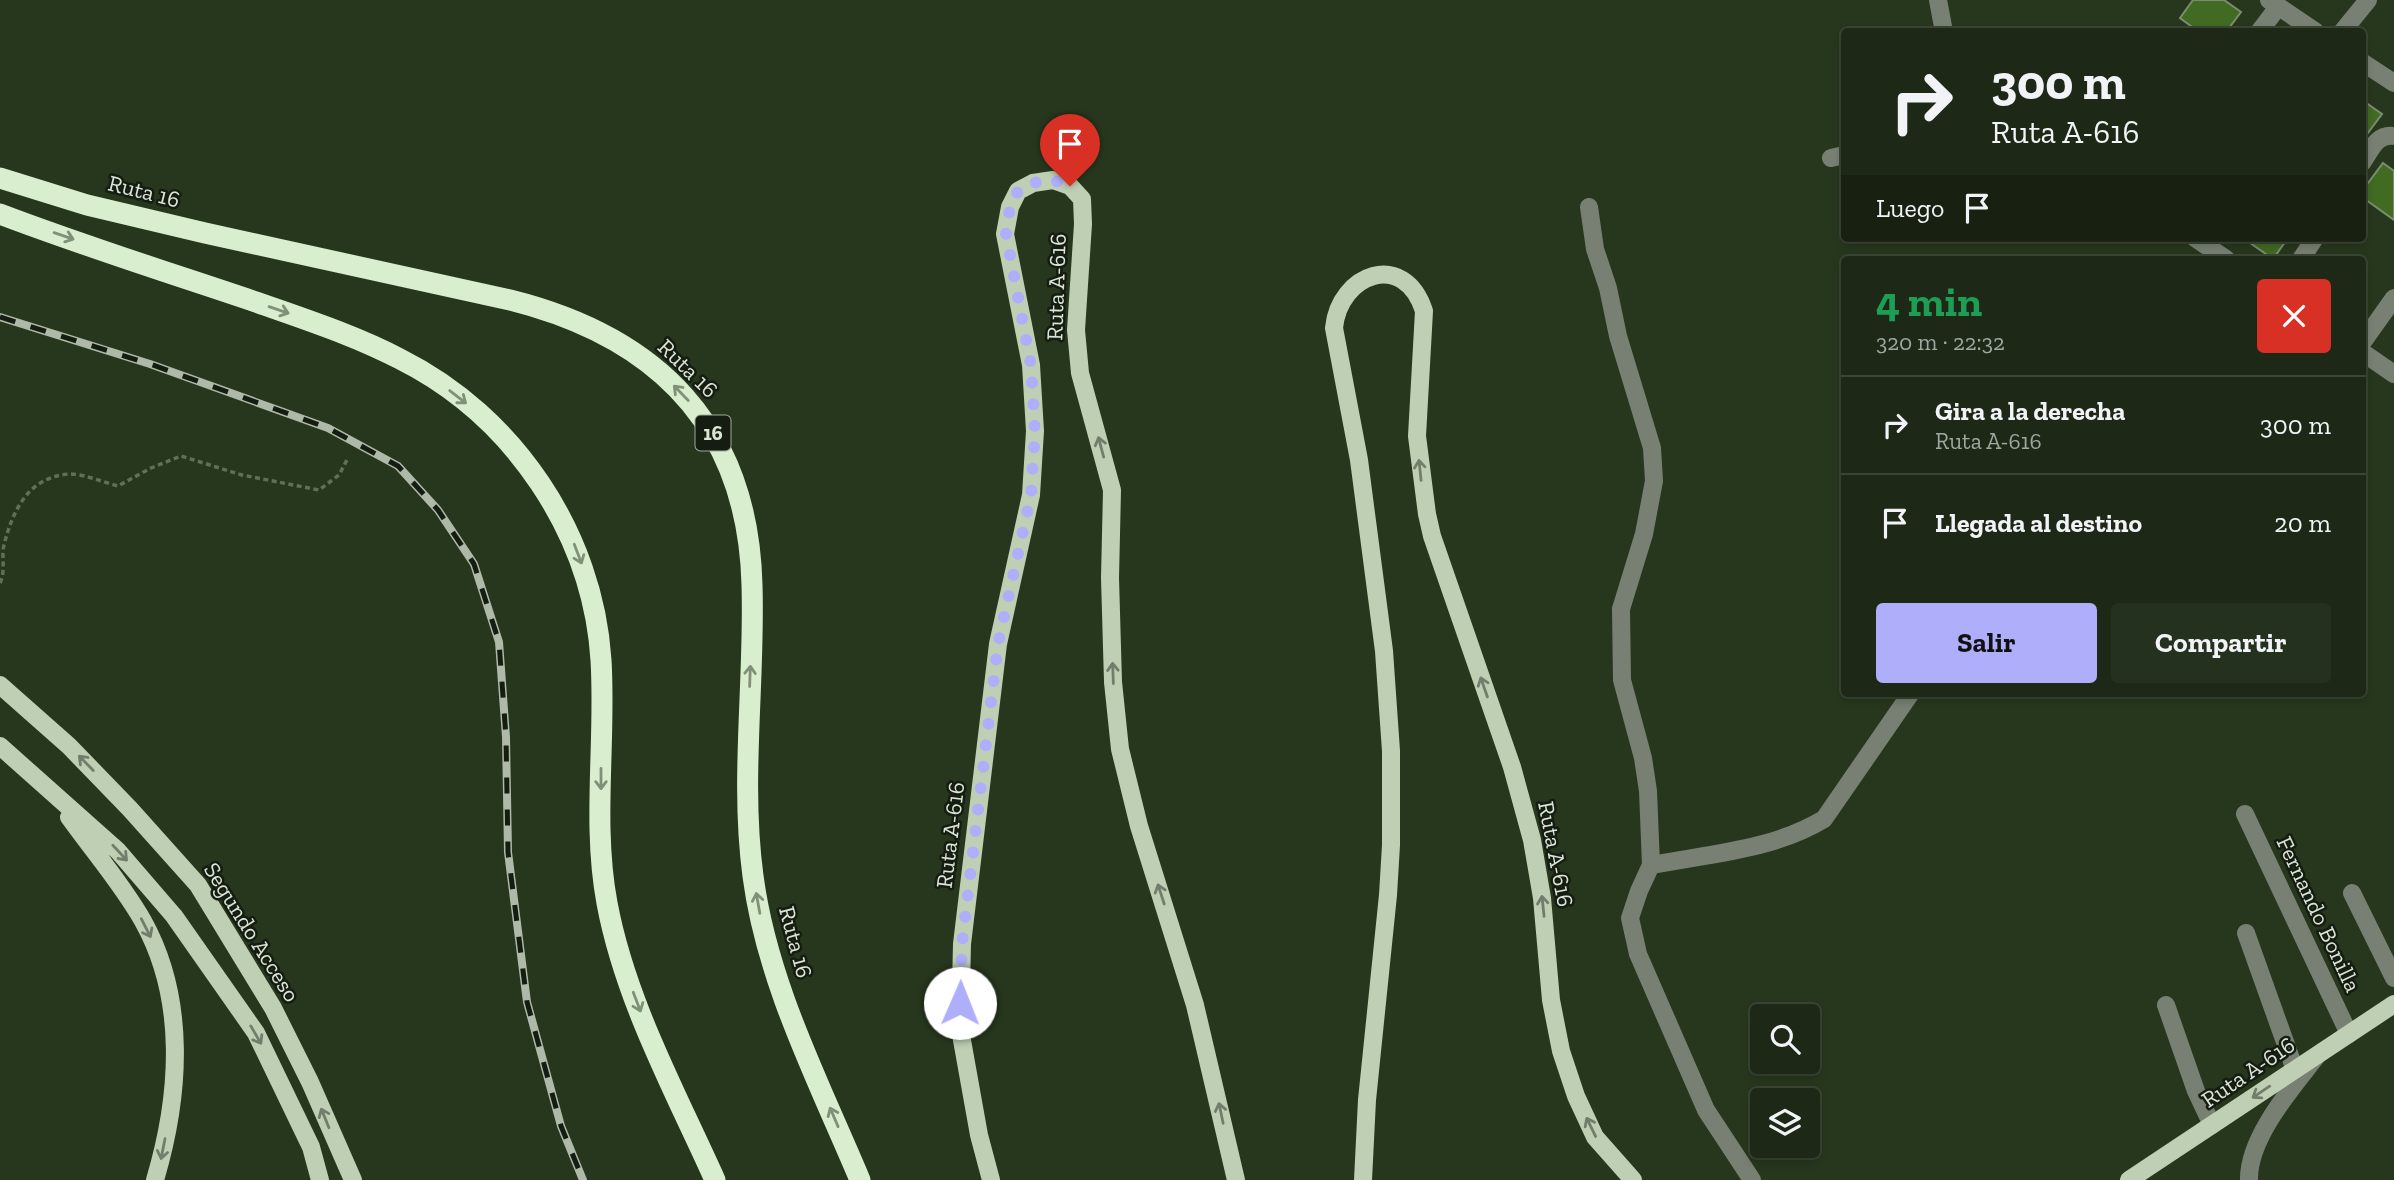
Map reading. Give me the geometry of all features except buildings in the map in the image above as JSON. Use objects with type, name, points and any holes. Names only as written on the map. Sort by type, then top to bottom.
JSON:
[{"type":"highway","name":"Ruta 16","points":[[0,178],[88,205],[554,312],[594,329],[633,351],[669,381],[697,410],[720,446],[729,466],[743,510],[751,559],[747,798],[752,866],[761,919],[780,986],[860,1180]]},
{"type":"highway","points":[[0,214],[314,322],[401,359],[447,388],[516,452],[547,494],[573,542],[583,568],[597,625],[602,693],[601,850],[611,925],[638,1005],[715,1180]]},
{"type":"main road","name":"Ruta A-616","points":[[991,1180],[979,1135],[960,1016],[962,944],[998,644],[1031,495],[1035,432],[1031,365],[1006,234],[1010,207],[1018,191],[1033,183],[1053,180],[1070,186],[1082,199],[1083,224],[1076,330],[1080,373],[1112,491],[1110,578],[1113,682],[1120,750],[1139,827],[1195,1005],[1236,1180]]},
{"type":"main road","name":"Ruta A-616","points":[[1363,1180],[1367,1100],[1388,895],[1391,740],[1384,651],[1359,460],[1334,328],[1338,307],[1349,292],[1371,276],[1389,275],[1404,279],[1410,285],[1424,311],[1417,436],[1423,492],[1432,536],[1512,767],[1532,841],[1542,898],[1551,1000],[1561,1051],[1576,1096],[1595,1137],[1633,1180]]},
{"type":"main road","name":"Segundo Acceso","points":[[0,685],[69,746],[130,808],[198,886],[251,969],[279,1020],[310,1082],[353,1180]]},
{"type":"main road","points":[[0,746],[118,851],[174,916],[256,1033],[311,1147],[320,1180]]},
{"type":"main road","points":[[51,791],[99,854],[143,922],[165,978],[173,1018],[176,1068],[162,1159],[155,1180]]},
{"type":"main road","name":"Ruta A-616","points":[[2129,1180],[2394,1004]]},
{"type":"street","points":[[1938,0],[1943,28]]},
{"type":"street","points":[[2345,28],[2368,0]]},
{"type":"street","points":[[2261,28],[2273,3],[2310,28]]},
{"type":"street","points":[[2366,65],[2394,83]]},
{"type":"street","points":[[2366,157],[2378,138],[2385,135],[2394,136]]},
{"type":"street","points":[[1589,206],[1595,249],[1652,448],[1654,481],[1644,534],[1621,609],[1622,680],[1643,758],[1648,791],[1651,865],[1630,918],[1638,954],[1706,1110],[1752,1180]]},
{"type":"street","points":[[2201,242],[2222,256]]},
{"type":"street","points":[[2366,337],[2394,298]]},
{"type":"street","points":[[2366,355],[2394,374]]},
{"type":"street","points":[[1651,865],[1769,842],[1805,831],[1825,820],[1908,697]]},
{"type":"street","name":"Fernando Bonilla","points":[[2245,814],[2349,1034]]},
{"type":"street","points":[[2352,893],[2394,978]]},
{"type":"street","points":[[2246,933],[2295,1070]]},
{"type":"street","points":[[2166,1005],[2196,1091],[2212,1125]]},
{"type":"street","points":[[2249,1180],[2249,1167],[2260,1136],[2318,1054]]},
{"type":"path","points":[[0,583],[3,578],[3,547],[20,501],[42,480],[71,474],[117,486],[181,456],[242,475],[319,490],[339,475],[348,458]]},
{"type":"railway","points":[[0,317],[150,364],[328,428],[398,466],[438,510],[474,564],[499,642],[506,737],[508,852],[527,1002],[561,1126],[583,1180]]},
{"type":"route","points":[[960,1003],[962,944],[998,644],[1031,495],[1035,432],[1031,365],[1006,234],[1010,207],[1018,191],[1033,183],[1053,180],[1070,186]]}]
